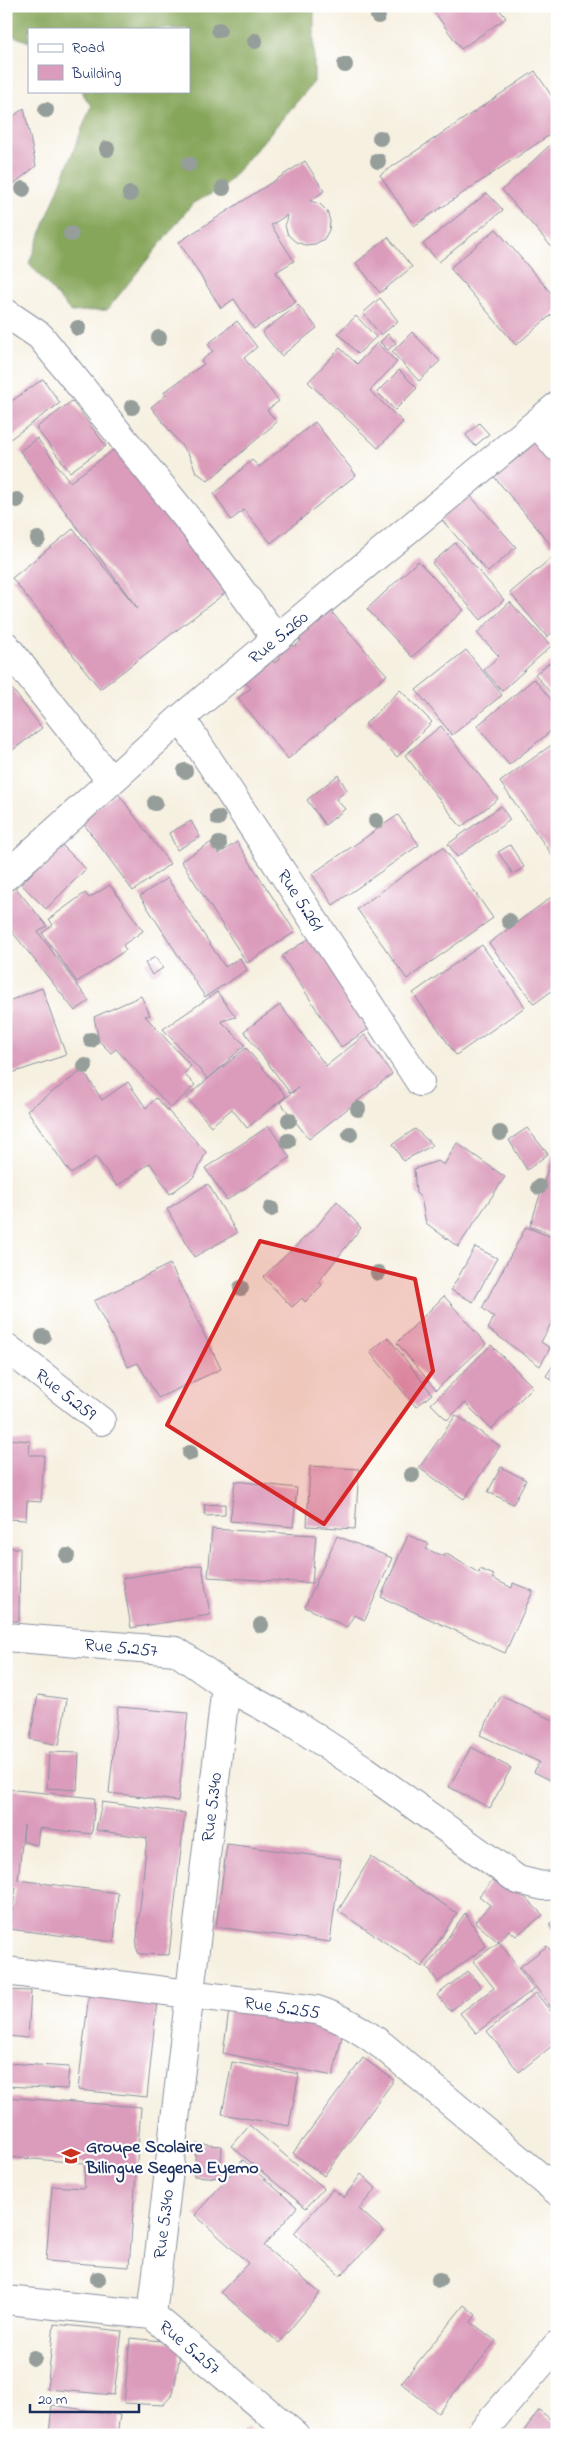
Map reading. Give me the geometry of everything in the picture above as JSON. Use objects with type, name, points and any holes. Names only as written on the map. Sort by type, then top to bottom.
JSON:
[{"type":"street","points":[[6,313],[40,336],[195,528],[276,638]]},
{"type":"street","points":[[547,415],[557,447]]},
{"type":"street","name":"Rue 5.260","points":[[6,876],[181,718],[547,415]]},
{"type":"street","points":[[6,646],[111,781]]},
{"type":"street","name":"Rue 5.261","points":[[181,718],[420,1082]]},
{"type":"street","name":"Rue 5.259","points":[[6,1347],[101,1422]]},
{"type":"street","name":"Rue 5.257","points":[[6,1637],[176,1651],[226,1686]]},
{"type":"street","points":[[226,1686],[295,1724],[365,1770],[518,1880],[543,1886],[557,1885]]},
{"type":"street","name":"Rue 5.340","points":[[152,2315],[226,1686]]},
{"type":"street","name":"Rue 5.255","points":[[6,1971],[317,2010],[357,2026],[557,2191]]},
{"type":"street","name":"Rue 5.257","points":[[6,2300],[152,2315],[295,2435]]},
{"type":"street","points":[[479,2435],[557,2345]]},
{"type":"highlighted area","points":[[260,1241],[415,1279],[433,1371],[324,1524],[167,1425]]},
{"type":"green space","points":[[6,6],[314,6],[314,82],[223,188],[193,203],[107,310],[71,312],[29,263],[91,106],[82,92],[190,92],[190,28],[28,28],[28,42],[6,33]]},
{"type":"building","points":[[430,6],[497,6],[506,18],[461,49]]},
{"type":"building","points":[[535,71],[557,104],[557,130],[414,226],[380,175]]},
{"type":"building","points":[[24,108],[36,166],[6,190],[6,122]]},
{"type":"building","points":[[550,145],[557,152],[557,253],[502,190]]},
{"type":"building","points":[[305,161],[324,191],[310,201],[320,204],[327,211],[330,221],[329,230],[324,239],[315,244],[305,245],[296,242],[288,235],[285,226],[287,215],[271,225],[294,261],[276,272],[296,302],[254,329],[234,299],[221,308],[179,242]]},
{"type":"building","points":[[487,193],[503,210],[439,262],[423,244]]},
{"type":"building","points":[[496,229],[557,300],[557,310],[516,345],[450,268]]},
{"type":"building","points":[[388,237],[412,267],[380,293],[356,263]]},
{"type":"building","points":[[380,298],[398,321],[381,335],[363,313]]},
{"type":"building","points":[[298,305],[317,328],[281,356],[262,332]]},
{"type":"building","points":[[356,316],[376,337],[358,354],[338,333]]},
{"type":"building","points":[[237,321],[257,347],[244,358],[279,401],[267,410],[277,422],[208,481],[196,472],[189,455],[151,407],[166,395],[164,392],[204,364],[201,361],[213,351],[208,344]]},
{"type":"building","points":[[412,332],[440,361],[419,381],[392,352]]},
{"type":"building","points":[[388,334],[396,343],[388,350],[380,342]]},
{"type":"building","points":[[377,343],[397,362],[370,391],[403,422],[378,448],[308,382],[340,348],[357,364]]},
{"type":"building","points":[[399,370],[417,388],[395,410],[377,392]]},
{"type":"building","points":[[43,379],[60,403],[6,442],[6,405]]},
{"type":"building","points":[[72,401],[106,446],[70,472],[36,428]]},
{"type":"building","points":[[315,422],[356,475],[271,543],[244,510],[231,520],[214,494],[252,460],[259,467]]},
{"type":"building","points":[[479,423],[489,434],[475,446],[466,435]]},
{"type":"building","points":[[537,434],[557,457],[557,540],[551,545],[491,473]]},
{"type":"building","points":[[37,438],[70,482],[116,448],[233,587],[100,689],[12,578],[73,529],[138,609],[20,451]]},
{"type":"building","points":[[468,493],[516,547],[488,572],[440,518]]},
{"type":"building","points":[[455,543],[504,600],[481,620],[432,563]]},
{"type":"building","points":[[557,553],[557,629],[547,637],[510,593]]},
{"type":"building","points":[[418,561],[464,610],[412,657],[367,609]]},
{"type":"building","points":[[510,602],[551,646],[502,691],[484,670],[499,656],[477,633]]},
{"type":"building","points":[[328,608],[387,675],[288,759],[238,698],[251,688],[244,681],[271,658],[274,663],[280,659],[279,650],[283,645],[295,646],[301,641],[296,635]]},
{"type":"building","points":[[466,650],[502,695],[452,735],[416,690]]},
{"type":"building","points":[[557,657],[557,701],[535,674]]},
{"type":"building","points":[[534,679],[557,707],[557,726],[509,765],[477,726]]},
{"type":"building","points":[[6,681],[42,728],[6,755]]},
{"type":"building","points":[[400,690],[432,722],[397,757],[365,724]]},
{"type":"building","points":[[441,726],[498,799],[461,827],[405,755]]},
{"type":"building","points":[[557,741],[557,862],[500,782]]},
{"type":"building","points":[[338,775],[347,790],[336,799],[345,809],[325,825],[307,800]]},
{"type":"building","points":[[117,792],[170,864],[133,891],[80,819]]},
{"type":"building","points":[[501,806],[510,820],[457,857],[448,844]]},
{"type":"building","points":[[398,815],[419,845],[333,905],[312,874]]},
{"type":"building","points":[[191,821],[200,837],[177,850],[169,833]]},
{"type":"building","points":[[212,842],[219,854],[237,842],[295,932],[247,963],[181,861]]},
{"type":"building","points":[[61,844],[86,869],[46,909],[21,884]]},
{"type":"building","points":[[510,845],[524,867],[513,874],[498,852]]},
{"type":"building","points":[[443,847],[493,918],[407,979],[357,909]]},
{"type":"building","points":[[167,878],[225,967],[240,958],[247,970],[205,997],[140,896]]},
{"type":"building","points":[[110,885],[143,931],[123,945],[126,950],[77,982],[42,933],[53,925],[49,919],[85,893],[89,898]]},
{"type":"building","points":[[15,887],[47,926],[38,932],[89,1001],[75,1011],[6,924],[6,895]]},
{"type":"building","points":[[557,893],[557,987],[534,1004],[489,943]]},
{"type":"building","points":[[316,934],[375,1025],[341,1047],[282,956]]},
{"type":"building","points":[[482,945],[525,1007],[456,1055],[413,993]]},
{"type":"building","points":[[155,957],[163,968],[152,975],[145,963]]},
{"type":"building","points":[[42,988],[66,1055],[6,1075],[6,1012],[9,1011],[6,1002]]},
{"type":"building","points":[[217,992],[236,1017],[221,1021],[245,1045],[208,1079],[163,1029]]},
{"type":"building","points":[[141,996],[150,1015],[145,1016],[191,1066],[184,1074],[195,1085],[171,1108],[116,1049],[111,1053],[99,1041],[94,1017]]},
{"type":"building","points":[[280,1005],[326,1066],[365,1035],[392,1074],[309,1139],[280,1102],[298,1088],[290,1093],[244,1031]]},
{"type":"building","points":[[246,1048],[286,1096],[247,1128],[232,1109],[211,1126],[186,1097]]},
{"type":"building","points":[[83,1070],[102,1100],[128,1082],[146,1108],[156,1098],[206,1152],[195,1176],[170,1194],[150,1163],[117,1186],[96,1157],[71,1174],[27,1110]]},
{"type":"building","points":[[269,1126],[290,1158],[227,1200],[205,1168]]},
{"type":"building","points":[[527,1128],[548,1154],[527,1170],[509,1140]]},
{"type":"building","points":[[415,1129],[433,1145],[403,1161],[393,1144]]},
{"type":"building","points":[[557,1140],[557,1235],[530,1227]]},
{"type":"building","points":[[457,1143],[505,1177],[458,1247],[426,1223],[421,1198],[416,1193],[414,1169],[438,1161],[444,1165]]},
{"type":"building","points":[[208,1184],[237,1233],[194,1257],[167,1209]]},
{"type":"building","points":[[337,1201],[361,1228],[319,1281],[322,1285],[305,1302],[302,1298],[292,1307],[263,1277],[317,1226]]},
{"type":"building","points":[[526,1227],[557,1239],[557,1313],[541,1342],[550,1348],[540,1366],[488,1329],[494,1317],[482,1308]]},
{"type":"building","points":[[475,1247],[497,1258],[473,1302],[451,1290]]},
{"type":"building","points":[[170,1264],[221,1369],[158,1398],[138,1363],[128,1367],[94,1301]]},
{"type":"building","points":[[444,1296],[486,1344],[436,1390],[397,1343]]},
{"type":"building","points":[[388,1337],[432,1394],[416,1407],[370,1352]]},
{"type":"building","points":[[491,1345],[533,1387],[491,1429],[465,1403],[447,1420],[431,1404]]},
{"type":"building","points":[[557,1359],[557,1384],[546,1376]]},
{"type":"building","points":[[6,1361],[12,1363],[10,1391],[6,1391]]},
{"type":"building","points":[[456,1415],[500,1446],[464,1499],[419,1468]]},
{"type":"building","points":[[6,1439],[30,1441],[29,1455],[44,1455],[41,1502],[27,1501],[26,1520],[6,1519]]},
{"type":"building","points":[[310,1466],[359,1469],[355,1529],[307,1526]]},
{"type":"building","points":[[501,1467],[526,1480],[513,1504],[488,1492]]},
{"type":"building","points":[[235,1481],[297,1488],[293,1527],[230,1521]]},
{"type":"building","points":[[225,1504],[225,1515],[205,1516],[204,1505]]},
{"type":"building","points":[[212,1529],[316,1535],[312,1583],[208,1577]]},
{"type":"building","points":[[408,1535],[429,1544],[426,1549],[445,1557],[445,1553],[479,1573],[480,1569],[494,1575],[492,1578],[512,1588],[513,1583],[533,1591],[505,1653],[381,1597]]},
{"type":"building","points":[[337,1536],[392,1558],[365,1620],[354,1615],[347,1627],[305,1607]]},
{"type":"building","points":[[6,1548],[20,1548],[19,1621],[6,1621]]},
{"type":"building","points":[[202,1565],[210,1615],[131,1628],[123,1578]]},
{"type":"building","points":[[38,1695],[67,1699],[59,1745],[30,1739]]},
{"type":"building","points":[[501,1696],[557,1722],[557,1746],[550,1763],[557,1767],[557,1772],[552,1781],[534,1772],[539,1762],[480,1735]]},
{"type":"building","points":[[118,1707],[188,1713],[178,1801],[109,1793]]},
{"type":"building","points":[[471,1747],[511,1768],[490,1808],[449,1787]]},
{"type":"building","points":[[49,1752],[79,1753],[77,1790],[47,1788]]},
{"type":"building","points":[[6,1789],[95,1798],[92,1834],[39,1828],[37,1845],[23,1842],[24,1825],[18,1880],[118,1893],[114,1942],[9,1929],[16,1888],[6,1887]]},
{"type":"building","points":[[102,1802],[185,1813],[169,1955],[139,1954],[136,1947],[147,1838],[96,1830]]},
{"type":"building","points":[[227,1844],[341,1859],[330,1942],[216,1927]]},
{"type":"building","points":[[371,1857],[457,1913],[422,1967],[338,1911]]},
{"type":"building","points":[[499,1872],[543,1915],[516,1936],[509,1930],[498,1942],[475,1922],[490,1905],[479,1896]]},
{"type":"building","points":[[465,1913],[486,1946],[438,1982],[427,1967]]},
{"type":"building","points":[[557,1919],[557,1936],[549,1924]]},
{"type":"building","points":[[499,1942],[534,1989],[476,2033],[460,2013],[494,1988],[473,1961]]},
{"type":"building","points":[[547,1946],[557,1959],[557,2015],[520,1967]]},
{"type":"building","points":[[468,1971],[481,1987],[450,2011],[437,1995]]},
{"type":"building","points":[[232,1989],[347,2014],[333,2076],[223,2053]]},
{"type":"building","points":[[6,1990],[31,1991],[28,2038],[6,2036]]},
{"type":"building","points":[[89,1993],[157,2001],[147,2097],[78,2090]]},
{"type":"building","points":[[536,1993],[557,2019],[557,2042],[519,2072],[487,2031]]},
{"type":"building","points":[[363,2058],[394,2080],[324,2176],[293,2153]]},
{"type":"building","points":[[232,2062],[299,2074],[289,2126],[222,2114]]},
{"type":"building","points":[[6,2063],[69,2067],[67,2089],[6,2086]]},
{"type":"building","points":[[6,2097],[141,2107],[129,2267],[46,2261],[52,2186],[84,2188],[85,2163],[6,2157]]},
{"type":"building","points":[[249,2125],[324,2188],[306,2208],[231,2146]]},
{"type":"building","points":[[196,2144],[222,2146],[220,2178],[194,2176]]},
{"type":"building","points":[[243,2160],[297,2207],[264,2246],[320,2293],[279,2343],[221,2292],[248,2263],[195,2215]]},
{"type":"building","points":[[361,2174],[376,2188],[359,2209],[384,2231],[340,2276],[294,2233],[333,2189],[344,2198]]},
{"type":"building","points":[[464,2305],[476,2315],[471,2322],[496,2341],[438,2413],[401,2383]]},
{"type":"building","points":[[54,2324],[122,2331],[114,2395],[47,2389]]},
{"type":"building","points":[[130,2338],[182,2343],[173,2394],[163,2405],[124,2403]]},
{"type":"building","points":[[52,2405],[120,2415],[117,2435],[49,2435]]},
{"type":"building","points":[[539,2410],[557,2424],[557,2435],[521,2435]]},
{"type":"building","points":[[247,2428],[255,2435],[242,2435]]},
{"type":"place","name":"Groupe Scolaire Bilingue Segena Eyemo","points":[[71,2156]]}]
